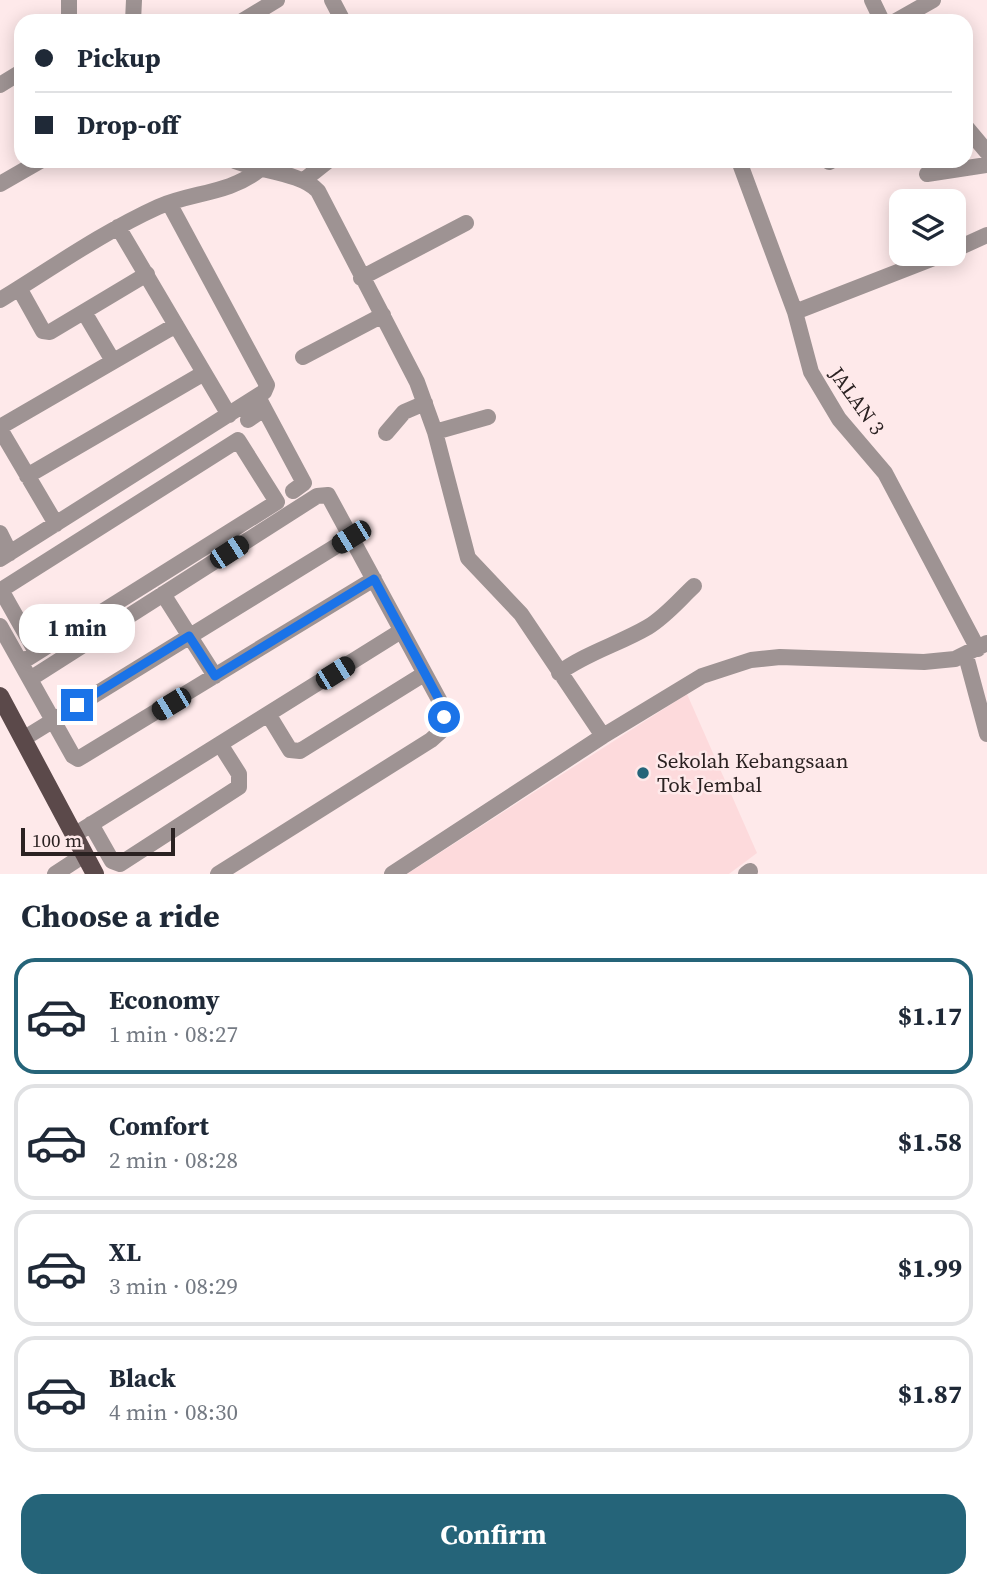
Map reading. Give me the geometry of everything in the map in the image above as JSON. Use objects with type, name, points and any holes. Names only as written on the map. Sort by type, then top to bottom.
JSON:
[{"type":"main road","points":[[0,696],[95,874]]},
{"type":"street","points":[[254,14],[277,0]]},
{"type":"street","points":[[908,14],[933,0]]},
{"type":"street","points":[[973,135],[987,152]]},
{"type":"street","points":[[0,184],[28,168]]},
{"type":"street","points":[[254,168],[304,180],[318,191],[425,402],[468,558],[521,614],[603,736]]},
{"type":"street","points":[[304,180],[319,168]]},
{"type":"street","name":"JALAN 3","points":[[741,168],[795,312],[811,372],[823,396],[885,473],[977,649],[987,734]]},
{"type":"street","points":[[927,174],[963,168]]},
{"type":"street","points":[[0,300],[118,227],[169,203],[242,182],[259,170]]},
{"type":"street","points":[[169,203],[267,385],[261,403],[248,420]]},
{"type":"street","points":[[361,278],[466,223]]},
{"type":"street","points":[[22,662],[277,502],[238,440],[204,373],[118,227]]},
{"type":"street","points":[[966,245],[987,235]]},
{"type":"street","points":[[795,312],[913,266]]},
{"type":"street","points":[[19,288],[43,331],[50,332],[146,274]]},
{"type":"street","points":[[84,312],[113,361]]},
{"type":"street","points":[[303,357],[383,315]]},
{"type":"street","points":[[56,524],[0,428],[176,325]]},
{"type":"street","points":[[27,476],[204,373]]},
{"type":"street","points":[[386,433],[404,412],[425,402]]},
{"type":"street","points":[[0,534],[5,556],[227,417],[261,403]]},
{"type":"street","points":[[261,403],[304,483],[293,491]]},
{"type":"street","points":[[435,432],[488,417]]},
{"type":"street","points":[[36,653],[1,590],[238,440]]},
{"type":"street","points":[[30,679],[317,496],[328,495],[443,707],[441,731],[432,740],[218,874]]},
{"type":"street","points":[[23,739],[351,537]]},
{"type":"street","points":[[0,626],[55,719],[73,757],[83,758],[374,579]]},
{"type":"street","points":[[559,673],[578,659],[600,652],[650,625],[694,586]]},
{"type":"street","points":[[163,594],[215,676]]},
{"type":"street","points":[[74,835],[401,631]]},
{"type":"street","points":[[392,874],[603,736],[702,676],[751,660],[780,657],[941,661],[977,649]]},
{"type":"street","points":[[268,714],[290,750],[300,751],[425,674]]},
{"type":"street","points":[[91,824],[113,861],[116,864],[124,861],[239,787],[239,774],[220,744]]},
{"type":"street","points":[[55,874],[84,855]]},
{"type":"shaded area","name":"Sekolah Kebangsaan Tok Jembal","points":[[687,694],[757,853],[729,874],[407,874]]},
{"type":"place","name":"Sekolah Kebangsaan Tok Jembal","points":[[643,773]]},
{"type":"route","points":[[77,705],[189,636],[215,676],[374,579],[443,707],[444,717]]}]
